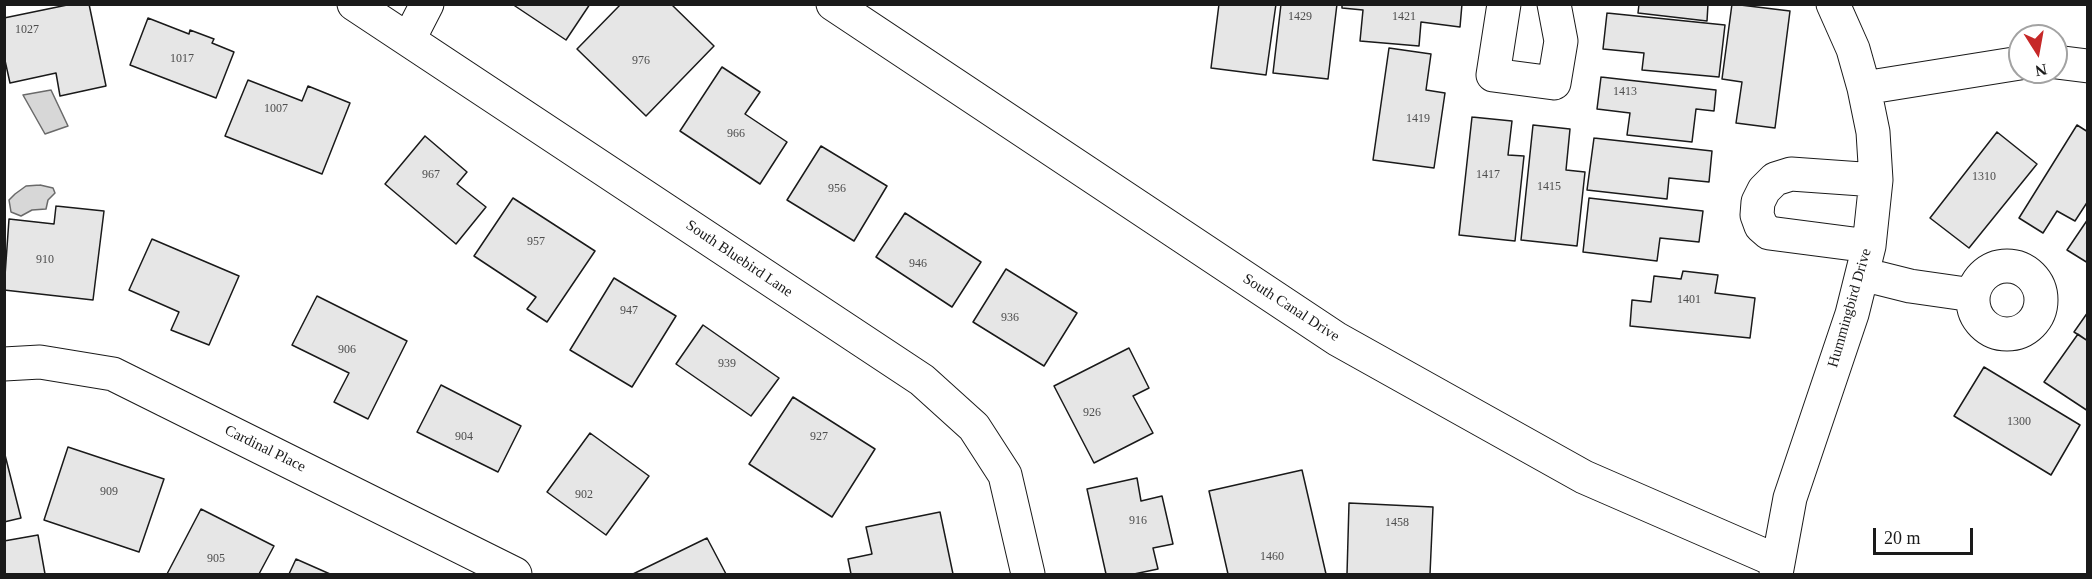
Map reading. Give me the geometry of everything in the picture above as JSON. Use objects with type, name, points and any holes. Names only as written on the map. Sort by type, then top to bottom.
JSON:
[{"type":"street","points":[[409,39],[427,4]]},
{"type":"street","name":"South Canal Drive","points":[[833,4],[1337,339],[1584,477],[1777,568]]},
{"type":"street","points":[[1504,4],[1493,75],[1554,83],[1561,41],[1554,4]]},
{"type":"street","name":"Hummingbird Drive","points":[[1777,568],[1790,498],[1852,314],[1865,260],[1876,180],[1873,132],[1864,88],[1853,49],[1833,4]]},
{"type":"street","name":"South Bluebird Lane","points":[[363,6],[409,39],[922,380],[974,427],[1005,475],[1028,574]]},
{"type":"street","points":[[2068,64],[2088,66]]},
{"type":"street","points":[[1864,88],[2008,65]]},
{"type":"street","points":[[1876,180],[1791,174],[1775,178],[1764,190],[1758,202],[1757,215],[1761,226],[1769,233],[1865,260],[1910,286],[1973,295]]},
{"type":"street","name":"Cardinal Place","points":[[4,364],[40,362],[113,374],[515,574]]},
{"type":"shaded area","points":[[51,90],[68,126],[45,134],[23,95]]},
{"type":"shaded area","points":[[40,185],[53,188],[55,193],[48,200],[46,209],[32,210],[21,216],[11,212],[9,200],[15,194],[26,186]]},
{"type":"building","points":[[72,4],[89,4],[106,86],[60,96],[56,73],[10,83],[4,56],[4,18]]},
{"type":"building","points":[[512,4],[590,4],[566,40]]},
{"type":"building","points":[[621,4],[671,4],[714,46],[646,116],[577,49]]},
{"type":"building","points":[[1219,4],[1276,4],[1266,75],[1211,68]]},
{"type":"building","points":[[1281,4],[1337,4],[1328,79],[1273,73]]},
{"type":"building","points":[[1342,4],[1462,4],[1460,27],[1421,22],[1419,46],[1360,41],[1363,10],[1342,8]]},
{"type":"building","points":[[1639,4],[1708,4],[1707,21],[1638,13]]},
{"type":"building","points":[[1732,4],[1790,11],[1775,128],[1736,123],[1742,82],[1722,79]]},
{"type":"building","points":[[1607,13],[1725,25],[1719,77],[1642,70],[1644,53],[1603,49]]},
{"type":"building","points":[[148,18],[189,34],[190,30],[214,39],[212,43],[234,52],[216,98],[130,65]]},
{"type":"building","points":[[1389,48],[1431,54],[1426,90],[1445,93],[1434,168],[1373,160]]},
{"type":"building","points":[[722,67],[760,92],[745,114],[787,142],[760,184],[680,131]]},
{"type":"building","points":[[1601,77],[1716,90],[1714,111],[1696,109],[1692,142],[1627,135],[1630,113],[1597,109]]},
{"type":"building","points":[[248,80],[302,101],[308,86],[350,103],[322,174],[225,136]]},
{"type":"building","points":[[1472,117],[1512,121],[1508,155],[1524,156],[1515,241],[1459,235]]},
{"type":"building","points":[[1533,125],[1570,129],[1566,170],[1585,172],[1577,246],[1521,240]]},
{"type":"building","points":[[2077,125],[2088,132],[2088,201],[2075,221],[2057,211],[2043,233],[2019,218]]},
{"type":"building","points":[[1997,132],[2037,164],[1969,248],[1930,218]]},
{"type":"building","points":[[425,136],[467,172],[457,184],[486,207],[456,244],[385,184]]},
{"type":"building","points":[[1594,138],[1712,151],[1709,182],[1669,178],[1667,199],[1587,190]]},
{"type":"building","points":[[821,146],[887,186],[854,241],[787,200]]},
{"type":"building","points":[[513,198],[595,251],[547,322],[527,309],[536,297],[474,256]]},
{"type":"building","points":[[1589,198],[1703,211],[1699,242],[1660,238],[1657,261],[1583,252]]},
{"type":"building","points":[[56,206],[104,211],[93,300],[4,290],[9,219],[54,224]]},
{"type":"building","points":[[905,213],[981,262],[952,307],[876,257]]},
{"type":"building","points":[[2088,219],[2088,263],[2067,250]]},
{"type":"building","points":[[152,239],[239,276],[209,345],[171,330],[179,312],[129,290]]},
{"type":"building","points":[[1006,269],[1077,313],[1044,366],[973,322]]},
{"type":"building","points":[[1683,271],[1718,275],[1715,293],[1755,298],[1750,338],[1630,326],[1632,300],[1651,302],[1654,276],[1681,279]]},
{"type":"building","points":[[614,278],[676,316],[632,387],[570,350]]},
{"type":"building","points":[[317,296],[407,341],[368,419],[334,402],[349,373],[292,345]]},
{"type":"building","points":[[2088,312],[2088,341],[2074,332]]},
{"type":"building","points":[[703,325],[779,378],[751,416],[676,364]]},
{"type":"building","points":[[2078,334],[2088,341],[2088,411],[2044,382]]},
{"type":"building","points":[[1129,348],[1149,388],[1133,396],[1153,433],[1094,463],[1054,386]]},
{"type":"building","points":[[1984,367],[2080,425],[2051,475],[1954,416]]},
{"type":"building","points":[[441,385],[521,426],[498,472],[417,432]]},
{"type":"building","points":[[793,397],[875,449],[832,517],[749,464]]},
{"type":"building","points":[[590,433],[649,476],[606,535],[547,492]]},
{"type":"building","points":[[68,447],[164,479],[139,552],[44,520]]},
{"type":"building","points":[[4,451],[21,518],[4,522]]},
{"type":"building","points":[[1302,470],[1326,574],[1228,574],[1209,491]]},
{"type":"building","points":[[1137,478],[1141,501],[1162,496],[1173,544],[1153,548],[1158,569],[1134,574],[1106,574],[1087,489]]},
{"type":"building","points":[[1349,503],[1433,507],[1430,574],[1347,574]]},
{"type":"building","points":[[201,509],[274,546],[259,574],[167,574]]},
{"type":"building","points":[[940,512],[953,574],[851,574],[848,559],[872,554],[866,527]]},
{"type":"building","points":[[38,535],[45,574],[4,574],[4,541]]},
{"type":"building","points":[[707,538],[726,574],[633,574]]},
{"type":"building","points":[[296,559],[330,574],[289,574]]}]
